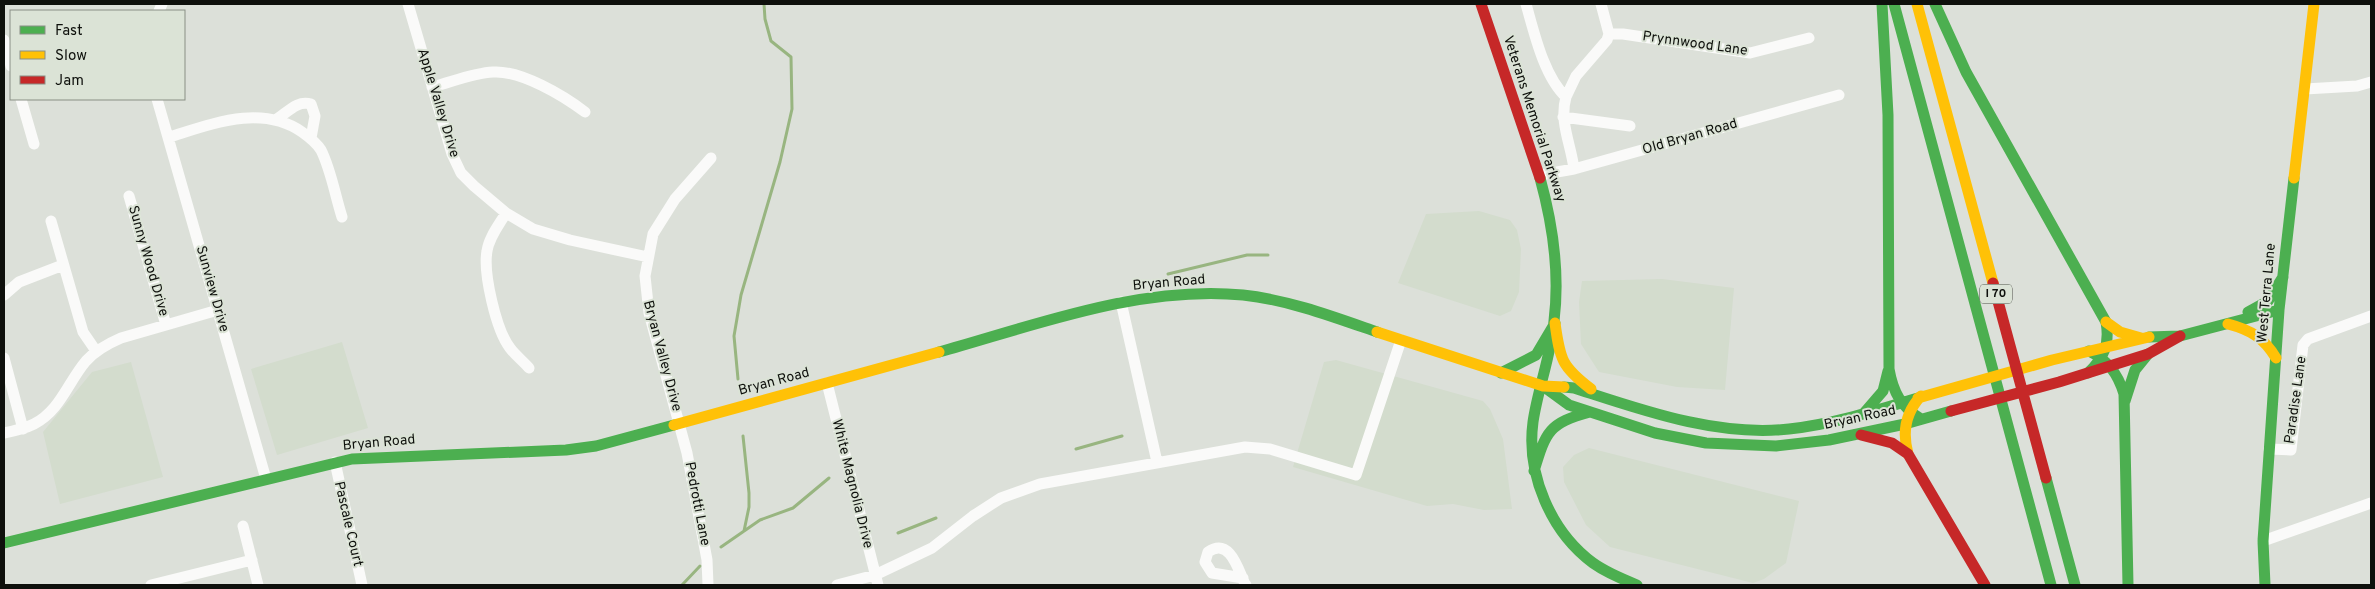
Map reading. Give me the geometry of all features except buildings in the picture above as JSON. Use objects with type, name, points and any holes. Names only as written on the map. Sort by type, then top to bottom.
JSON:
[{"type":"main road","name":"Veterans Memorial Parkway","points":[[1481,4],[1540,175],[1549,214],[1554,249],[1555,322],[1532,431],[1534,471],[1548,509],[1572,544],[1601,567],[1637,585]]},
{"type":"main road","points":[[1882,4],[1888,114],[1888,369],[1899,403],[1908,412],[1921,419]]},
{"type":"main road","name":"I 70","points":[[1894,4],[2051,585]]},
{"type":"main road","name":"I 70","points":[[1917,4],[2075,585]]},
{"type":"main road","points":[[1935,4],[1966,72],[2106,322],[2108,336],[2105,352],[2088,373]]},
{"type":"main road","name":"West Terra Lane","points":[[2265,585],[2263,541],[2279,310],[2314,4]]},
{"type":"main road","points":[[2225,323],[2268,301],[2283,277]]},
{"type":"main road","name":"Bryan Road","points":[[4,543],[335,462],[399,455],[543,454],[596,446],[1121,302],[1184,295],[1246,296],[1301,307],[1543,386],[1574,388],[1683,421],[1752,430],[1805,428],[2052,360],[2090,351],[2105,352],[2140,338],[2155,335],[2180,336]]},
{"type":"main road","name":"Bryan Road","points":[[1543,386],[1570,406],[1655,433],[1706,443],[1776,446],[1820,442],[1905,424],[2058,382],[2148,354],[2160,349],[2180,336],[2279,310]]},
{"type":"main road","points":[[1501,373],[1536,356],[1555,322]]},
{"type":"main road","points":[[1555,322],[1558,345],[1571,374],[1602,397]]},
{"type":"main road","points":[[2106,322],[2120,332],[2140,338]]},
{"type":"main road","points":[[2225,323],[2255,331],[2264,338],[2276,358]]},
{"type":"main road","points":[[2105,352],[2119,379],[2124,403],[2128,585]]},
{"type":"main road","points":[[2124,403],[2135,370],[2148,354]]},
{"type":"main road","points":[[1864,413],[1883,391],[1888,369]]},
{"type":"main road","points":[[1908,454],[1904,435],[1905,424],[1908,412],[1921,396]]},
{"type":"main road","points":[[1534,471],[1548,431],[1555,424],[1568,418],[1590,412]]},
{"type":"main road","points":[[1860,435],[1891,442],[1902,447],[1908,454],[1986,585]]},
{"type":"street","name":"Apple Valley Drive","points":[[408,4],[452,154],[461,173],[506,213],[526,226],[550,236],[648,257]]},
{"type":"street","points":[[1526,4],[1541,52],[1558,89],[1566,97]]},
{"type":"street","points":[[1574,169],[1572,152],[1562,117],[1566,97],[1576,76],[1607,40],[1609,34],[1601,4]]},
{"type":"street","name":"Prynnwood Lane","points":[[1609,34],[1623,34],[1750,53],[1809,38]]},
{"type":"street","points":[[4,40],[10,62]]},
{"type":"street","points":[[432,87],[496,72],[518,76],[565,97],[584,112]]},
{"type":"street","points":[[2305,89],[2357,86],[2371,82]]},
{"type":"street","name":"Old Bryan Road","points":[[1540,175],[1574,169],[1839,95]]},
{"type":"street","points":[[21,100],[34,144]]},
{"type":"street","name":"Sunview Drive","points":[[158,100],[266,479]]},
{"type":"street","points":[[277,119],[296,105],[304,102],[311,104],[315,116],[311,138]]},
{"type":"street","points":[[1562,117],[1630,126]]},
{"type":"street","points":[[169,137],[227,120],[277,119],[288,122],[311,138],[320,150],[342,216]]},
{"type":"street","name":"Bryan Valley Drive","points":[[680,424],[648,313],[645,276],[653,234],[676,199],[711,158]]},
{"type":"street","name":"Sunny Wood Drive","points":[[129,196],[166,325]]},
{"type":"street","points":[[506,213],[492,236],[487,250],[485,265],[490,293],[502,332],[510,348],[529,368]]},
{"type":"street","points":[[51,221],[83,332],[96,351]]},
{"type":"street","points":[[4,295],[19,282],[63,265]]},
{"type":"street","points":[[1121,302],[1157,462]]},
{"type":"street","points":[[4,433],[35,424],[49,413],[61,400],[85,362],[96,351],[121,338],[218,310]]},
{"type":"street","name":"Paradise Lane","points":[[2269,449],[2291,450],[2303,345],[2308,339],[2371,316]]},
{"type":"street","points":[[837,585],[876,580],[932,548],[973,516],[1001,498],[1040,484],[1245,447],[1270,449],[1356,475],[1401,340]]},
{"type":"street","points":[[4,358],[23,429]]},
{"type":"street","name":"White Magnolia Drive","points":[[827,383],[876,580]]},
{"type":"street","name":"Pedrotti Lane","points":[[680,424],[707,560],[708,585]]},
{"type":"street","name":"Pascale Court","points":[[335,462],[362,585]]},
{"type":"street","points":[[2263,541],[2371,503]]},
{"type":"street","points":[[243,526],[258,585]]},
{"type":"street","points":[[151,585],[252,560]]},
{"type":"shaded area","points":[[1479,211],[1510,220],[1517,230],[1521,249],[1519,292],[1511,311],[1500,316],[1398,283],[1426,214]]},
{"type":"shaded area","points":[[1662,279],[1734,288],[1725,390],[1677,387],[1599,372],[1581,344],[1579,302],[1582,281]]},
{"type":"shaded area","points":[[342,342],[368,428],[277,455],[251,369]]},
{"type":"shaded area","points":[[1336,360],[1483,401],[1490,409],[1503,439],[1512,509],[1484,510],[1453,504],[1427,506],[1293,467],[1324,362]]},
{"type":"shaded area","points":[[131,362],[163,477],[60,504],[43,432],[92,372]]},
{"type":"shaded area","points":[[1589,448],[1799,501],[1786,563],[1764,579],[1753,583],[1610,547],[1586,525],[1564,482],[1563,467],[1574,455]]},
{"type":"waterway","points":[[738,379],[734,336],[741,295],[780,162],[792,109],[791,57],[771,41],[765,19],[764,4]]},
{"type":"waterway","points":[[1168,274],[1247,255],[1268,255]]},
{"type":"waterway","points":[[743,436],[749,493],[749,507],[744,531]]},
{"type":"waterway","points":[[1076,449],[1122,436]]},
{"type":"waterway","points":[[721,547],[760,520],[793,508],[829,478]]},
{"type":"waterway","points":[[898,533],[936,518]]},
{"type":"waterway","points":[[682,585],[700,566]]},
{"type":"traffic: fast","points":[[1882,4],[1888,115],[1889,369],[1899,398],[1908,409],[1921,419]]},
{"type":"traffic: fast","points":[[1894,4],[2051,585]]},
{"type":"traffic: fast","points":[[1935,4],[1966,72],[2106,322],[2107,337],[2102,356],[2088,373]]},
{"type":"traffic: fast","points":[[1540,178],[1552,231],[1556,267],[1556,303],[1552,334],[1533,422],[1532,442],[1538,481],[1554,518],[1578,550],[1604,570],[1637,585]]},
{"type":"traffic: fast","points":[[2265,585],[2263,541],[2279,310],[2294,178]]},
{"type":"traffic: fast","points":[[2248,312],[2268,301],[2283,277]]},
{"type":"traffic: fast","points":[[939,352],[1051,319],[1089,310],[1166,296],[1205,293],[1260,297],[1311,310],[1377,332]]},
{"type":"traffic: fast","points":[[2149,337],[2180,336],[2279,310]]},
{"type":"traffic: fast","points":[[1501,373],[1536,355],[1555,323]]},
{"type":"traffic: fast","points":[[2089,351],[2107,363],[2119,380],[2124,394],[2128,585]]},
{"type":"traffic: fast","points":[[2125,401],[2135,370],[2148,354]]},
{"type":"traffic: fast","points":[[1864,413],[1883,391],[1888,371]]},
{"type":"traffic: fast","points":[[1543,386],[1569,405],[1655,433],[1706,443],[1776,446],[1829,440],[1905,424],[1951,411]]},
{"type":"traffic: fast","points":[[1564,387],[1574,388],[1680,420],[1734,429],[1762,430],[1789,429],[1822,424],[1918,398]]},
{"type":"traffic: fast","points":[[1534,471],[1542,446],[1551,431],[1566,420],[1590,412]]},
{"type":"traffic: fast","points":[[4,543],[352,459],[566,450],[596,446],[674,425]]},
{"type":"traffic: fast","points":[[2046,478],[2075,585]]},
{"type":"traffic: slow","points":[[1917,4],[1993,283]]},
{"type":"traffic: slow","points":[[2294,178],[2314,4]]},
{"type":"traffic: slow","points":[[2106,322],[2120,332],[2141,338]]},
{"type":"traffic: slow","points":[[1555,323],[1564,362],[1574,375],[1591,389]]},
{"type":"traffic: slow","points":[[2228,324],[2244,329],[2262,340],[2276,358]]},
{"type":"traffic: slow","points":[[1377,332],[1543,386],[1564,387]]},
{"type":"traffic: slow","points":[[1918,398],[2052,360],[2149,337]]},
{"type":"traffic: slow","points":[[674,425],[939,352]]},
{"type":"traffic: slow","points":[[1908,454],[1905,438],[1906,423],[1911,409],[1921,396]]},
{"type":"traffic: jam","points":[[1481,4],[1540,178]]},
{"type":"traffic: jam","points":[[1993,283],[2046,478]]},
{"type":"traffic: jam","points":[[1951,411],[2059,382],[2148,354],[2180,336]]},
{"type":"traffic: jam","points":[[1861,435],[1892,443],[1908,454],[1985,585]]}]
